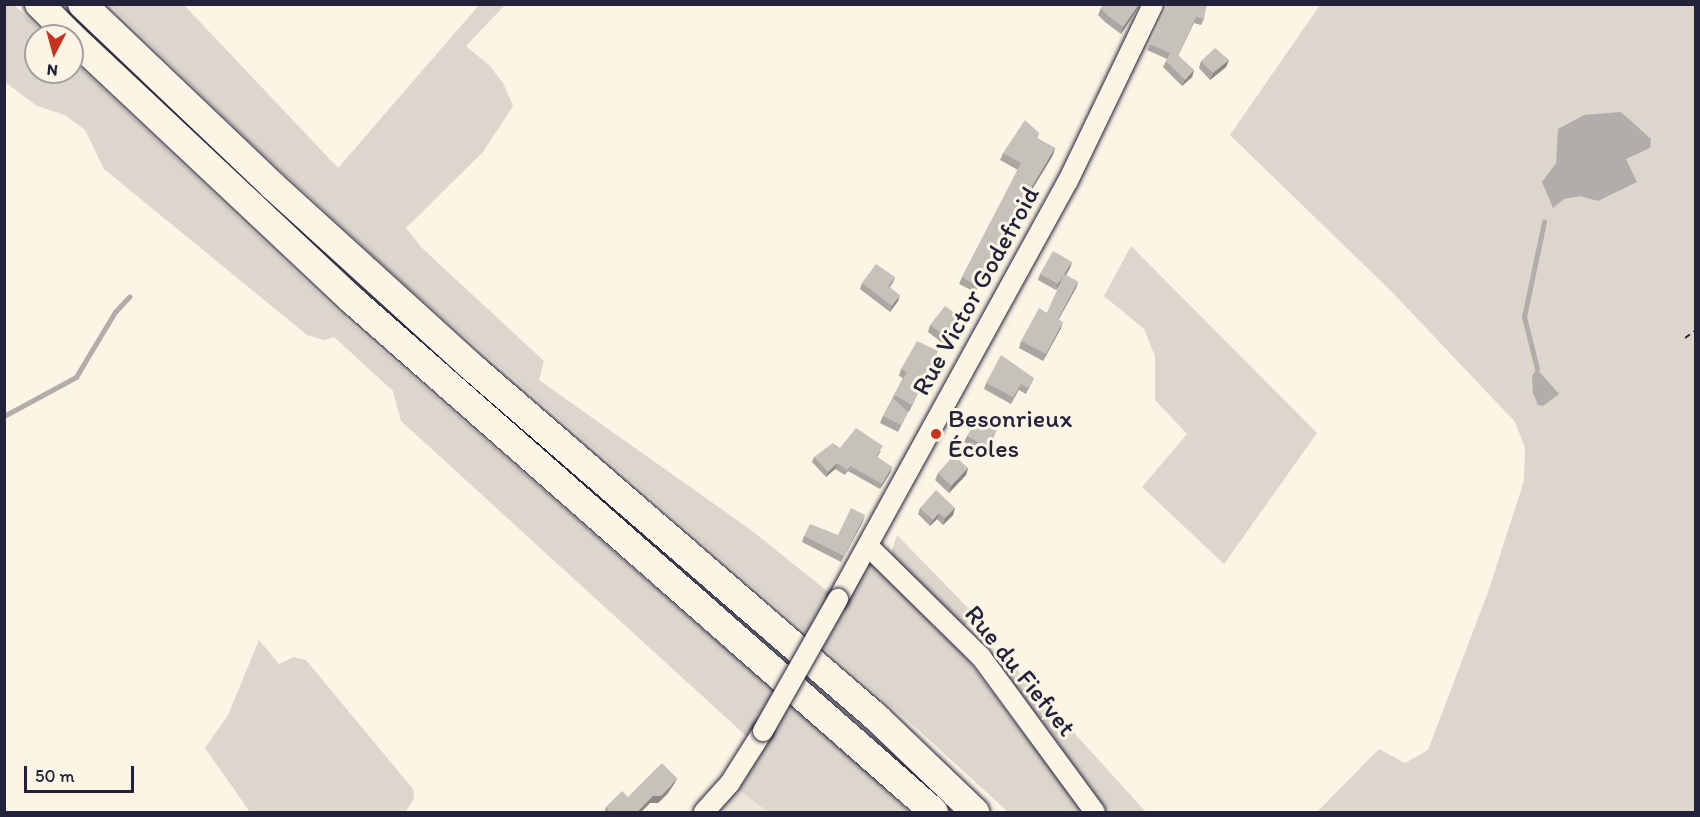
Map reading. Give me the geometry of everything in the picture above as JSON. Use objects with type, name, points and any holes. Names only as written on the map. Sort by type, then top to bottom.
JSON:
[{"type":"highway","points":[[39,4],[58,24]]},
{"type":"highway","points":[[82,4],[273,186],[473,368],[876,718],[975,813]]},
{"type":"highway","points":[[84,49],[352,300],[934,813]]},
{"type":"street","name":"Rue Victor Godefroid","points":[[704,813],[730,783],[763,731],[868,546],[1068,181],[1153,4]]},
{"type":"street","name":"Rue du Fiefvet","points":[[868,546],[981,657],[1095,813]]},
{"type":"path","points":[[1685,338],[1695,330]]},
{"type":"shaded area","points":[[4,5],[14,5],[34,24],[24,24],[24,84],[84,84],[84,71],[346,319],[878,781],[909,812],[768,812],[730,783],[755,744],[401,421],[393,391],[334,337],[324,340],[307,335],[104,169],[85,130],[65,115],[37,106],[5,82]]},
{"type":"shaded area","points":[[110,5],[184,5],[338,168],[479,5],[505,5],[466,46],[489,65],[503,83],[513,106],[483,152],[406,228],[422,248],[544,361],[539,380],[751,530],[837,599],[865,563],[887,563],[963,654],[1084,812],[1008,812],[923,734],[401,281],[246,138]]},
{"type":"shaded area","points":[[1320,5],[1695,5],[1695,812],[1317,812],[1379,749],[1405,763],[1428,750],[1488,592],[1524,481],[1525,448],[1515,422],[1392,292],[1230,135]]},
{"type":"shaded area","points":[[1621,112],[1651,139],[1650,148],[1626,159],[1637,182],[1598,201],[1580,196],[1564,199],[1553,208],[1542,182],[1556,163],[1558,129],[1584,115]]},
{"type":"shaded area","points":[[1131,246],[1317,433],[1224,564],[1142,487],[1187,434],[1155,400],[1155,356],[1144,329],[1104,296]]},
{"type":"shaded area","points":[[1537,369],[1559,394],[1543,406],[1538,405],[1533,393],[1532,376]]},
{"type":"shaded area","points":[[897,535],[973,613],[959,635],[888,563]]},
{"type":"shaded area","points":[[259,640],[279,664],[294,657],[306,660],[413,789],[414,799],[405,812],[250,812],[205,748],[228,715]]},
{"type":"shaded area","points":[[999,650],[1146,812],[1095,812],[981,657]]},
{"type":"shaded area","points":[[730,783],[768,812],[704,812]]},
{"type":"building","points":[[1103,4],[1139,4],[1123,27],[1107,15],[1101,8]]},
{"type":"building","points":[[1168,4],[1207,4],[1204,19],[1196,17],[1178,55],[1194,70],[1185,80],[1166,61],[1170,53],[1149,44]]},
{"type":"building","points":[[1215,48],[1229,60],[1213,73],[1201,61]]},
{"type":"building","points":[[1025,120],[1039,133],[1036,138],[1055,148],[1024,200],[1012,226],[1016,229],[1010,240],[1002,236],[977,286],[962,277],[1021,163],[1003,153]]},
{"type":"building","points":[[1053,251],[1072,262],[1058,284],[1040,274]]},
{"type":"building","points":[[876,264],[895,277],[888,286],[900,295],[892,306],[862,283]]},
{"type":"building","points":[[1064,274],[1078,282],[1058,319],[1063,322],[1046,354],[1021,341],[1039,308],[1047,313]]},
{"type":"building","points":[[945,306],[963,319],[948,338],[930,325]]},
{"type":"building","points":[[917,341],[938,351],[912,405],[894,395],[907,372],[901,369]]},
{"type":"building","points":[[1001,355],[1034,378],[1028,388],[1021,384],[1013,397],[986,383]]},
{"type":"building","points":[[893,398],[908,412],[901,425],[883,416]]},
{"type":"building","points":[[977,419],[997,430],[987,447],[967,436]]},
{"type":"building","points":[[856,428],[883,446],[876,456],[892,467],[882,484],[850,466],[847,470],[837,463],[828,472],[814,457],[833,443],[840,448]]},
{"type":"building","points":[[954,455],[968,468],[951,486],[938,473]]},
{"type":"building","points":[[936,490],[955,508],[945,518],[939,513],[933,520],[920,508]]},
{"type":"building","points":[[851,508],[865,515],[844,556],[804,536],[810,524],[838,535]]},
{"type":"building","points":[[662,763],[677,778],[661,796],[653,796],[636,813],[611,813],[606,807],[622,791],[628,797]]},
{"type":"waterway","points":[[1537,369],[1524,317],[1544,222]]},
{"type":"waterway","points":[[4,416],[76,377],[115,312],[129,297]]},
{"type":"place","name":"Besonrieux Écoles","points":[[936,434]]}]
